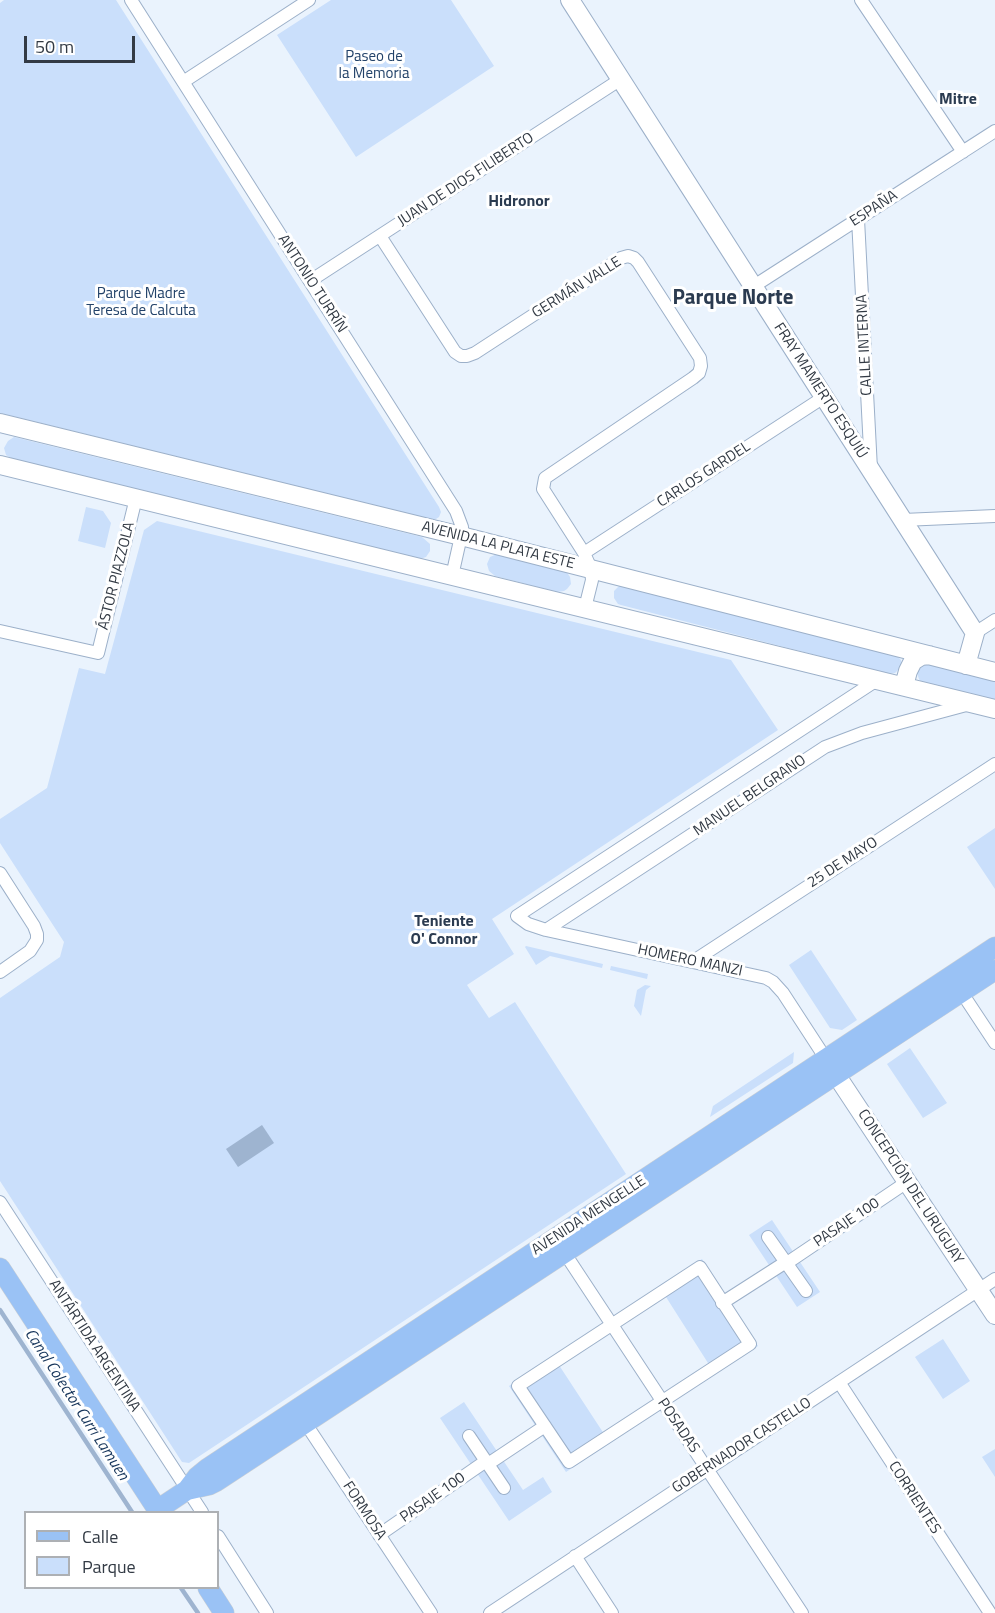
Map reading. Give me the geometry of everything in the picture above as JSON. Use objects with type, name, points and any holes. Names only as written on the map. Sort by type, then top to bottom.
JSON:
[{"type":"main road","name":"FRAY MAMERTO ESQUIÚ","points":[[570,0],[975,633]]},
{"type":"main road","name":"AVENIDA LA PLATA ESTE","points":[[0,424],[461,536],[995,672]]},
{"type":"main road","points":[[0,465],[995,709]]},
{"type":"main road","points":[[966,665],[975,633]]},
{"type":"main road","points":[[904,686],[913,661],[921,656],[929,655]]},
{"type":"main road","name":"AVENIDA MENGELLE","points":[[158,1511],[187,1490],[217,1481],[301,1416],[956,984],[995,947]]},
{"type":"main road","name":"AVENIDA MENGELLE","points":[[956,984],[995,970]]},
{"type":"main road","name":"CONCEPCIÓN DEL URUGUAY","points":[[831,1066],[995,1315]]},
{"type":"main road","points":[[0,1268],[158,1511]]},
{"type":"main road","points":[[209,1589],[224,1613]]},
{"type":"street","name":"ANTONIO TURRÍN","points":[[131,0],[456,511],[462,527],[452,576]]},
{"type":"street","points":[[183,82],[309,0]]},
{"type":"street","points":[[861,0],[963,152]]},
{"type":"street","name":"JUAN DE DIOS FILIBERTO","points":[[310,281],[621,79]]},
{"type":"street","name":"ESPAÑA","points":[[754,286],[995,132]]},
{"type":"street","name":"CALLE INTERNA","points":[[858,219],[871,470]]},
{"type":"street","name":"GERMÁN VALLE","points":[[380,236],[455,352],[461,356],[475,353],[621,258],[628,256],[634,258],[644,271],[700,358],[699,373],[693,378],[544,478],[543,489],[584,552],[591,569],[592,580],[585,608]]},
{"type":"street","name":"CARLOS GARDEL","points":[[584,552],[824,396]]},
{"type":"street","name":"ÁSTOR PIAZZOLA","points":[[0,631],[98,653],[136,498]]},
{"type":"street","points":[[903,520],[995,516]]},
{"type":"street","points":[[975,633],[995,620]]},
{"type":"street","name":"MANUEL BELGRANO","points":[[517,916],[878,680]]},
{"type":"street","name":"MANUEL BELGRANO","points":[[546,930],[825,747],[862,733],[974,704]]},
{"type":"street","name":"25 DE MAYO","points":[[692,962],[995,764]]},
{"type":"street","points":[[0,873],[34,926],[37,940],[30,951],[0,972]]},
{"type":"street","name":"HOMERO MANZI","points":[[517,916],[528,924],[546,930],[758,976],[773,982],[783,993],[831,1066]]},
{"type":"street","points":[[956,984],[995,1043]]},
{"type":"street","name":"PASAJE 100","points":[[722,1303],[907,1182]]},
{"type":"street","name":"ANTÁRTIDA ARGENTINA","points":[[0,1202],[201,1511]]},
{"type":"street","points":[[768,1237],[806,1291]]},
{"type":"street","name":"POSADAS","points":[[559,1246],[802,1613]]},
{"type":"street","points":[[699,1267],[750,1344],[569,1462],[519,1386],[611,1325],[699,1267]]},
{"type":"street","name":"GOBERNADOR CASTELLO","points":[[490,1613],[995,1279]]},
{"type":"street","name":"CORRIENTES","points":[[838,1382],[990,1613]]},
{"type":"street","name":"FORMOSA","points":[[301,1416],[431,1613]]},
{"type":"street","name":"PASAJE 100","points":[[379,1535],[545,1426]]},
{"type":"street","points":[[469,1436],[504,1488]]},
{"type":"street","points":[[219,1538],[267,1613]]},
{"type":"street","points":[[575,1556],[612,1613]]},
{"type":"green space","name":"Parque Madre Teresa de Calcuta","points":[[4,0],[116,0],[439,507],[441,512],[439,517],[430,519],[0,413],[0,3]]},
{"type":"green space","name":"Paseo de la Memoria","points":[[331,0],[451,0],[494,66],[356,157],[277,35]]},
{"type":"green space","points":[[14,437],[422,537],[430,544],[430,551],[426,557],[420,559],[13,459],[6,455],[4,448]]},
{"type":"green space","points":[[86,507],[103,511],[111,523],[105,548],[78,541]]},
{"type":"green space","points":[[157,521],[731,660],[778,730],[492,919],[514,954],[467,985],[489,1018],[515,1002],[626,1174],[189,1463],[182,1462],[0,1181],[0,998],[60,957],[64,942],[0,843],[0,819],[47,788],[79,668],[105,674],[144,530]]},
{"type":"green space","points":[[497,554],[566,571],[571,584],[564,591],[557,592],[495,576],[489,571],[487,564],[490,557]]},
{"type":"green space","points":[[619,586],[897,656],[902,666],[895,673],[889,674],[621,605],[614,598],[614,591]]},
{"type":"green space","points":[[929,664],[995,681],[995,702],[921,682],[917,673],[919,667]]},
{"type":"green space","points":[[995,828],[995,889],[967,847]]},
{"type":"green space","points":[[526,946],[603,964],[602,968],[550,956],[536,965]]},
{"type":"green space","points":[[811,950],[857,1020],[842,1030],[830,1028],[789,965]]},
{"type":"green space","points":[[611,966],[648,974],[647,979],[610,970]]},
{"type":"green space","points":[[645,985],[651,986],[646,990],[641,1016],[634,1006],[637,990]]},
{"type":"green space","points":[[910,1048],[947,1103],[923,1118],[887,1064]]},
{"type":"green space","points":[[794,1052],[793,1063],[710,1117],[713,1106]]},
{"type":"green space","points":[[772,1220],[820,1292],[797,1307],[749,1235]]},
{"type":"green space","points":[[702,1259],[758,1346],[715,1374],[659,1286]]},
{"type":"green space","points":[[943,1339],[970,1381],[943,1399],[915,1357]]},
{"type":"green space","points":[[553,1356],[610,1443],[566,1472],[509,1386]]},
{"type":"green space","points":[[464,1402],[523,1490],[543,1477],[552,1492],[509,1521],[440,1418]]},
{"type":"green space","points":[[995,1449],[995,1477],[982,1457]]},
{"type":"shaded area","points":[[262,1125],[274,1143],[238,1167],[226,1149]]},
{"type":"waterway","name":"Canal Colector Curri Lamuen","points":[[0,1310],[131,1511]]},
{"type":"waterway","name":"Canal Colector Curri Lamuen","points":[[182,1589],[198,1613]]},
{"type":"district","name":"Mitre","points":[[958,100]]},
{"type":"district","name":"Hidronor","points":[[519,202]]},
{"type":"district","name":"Parque Norte","points":[[733,299]]},
{"type":"district","name":"Teniente O' Connor","points":[[444,931]]}]
